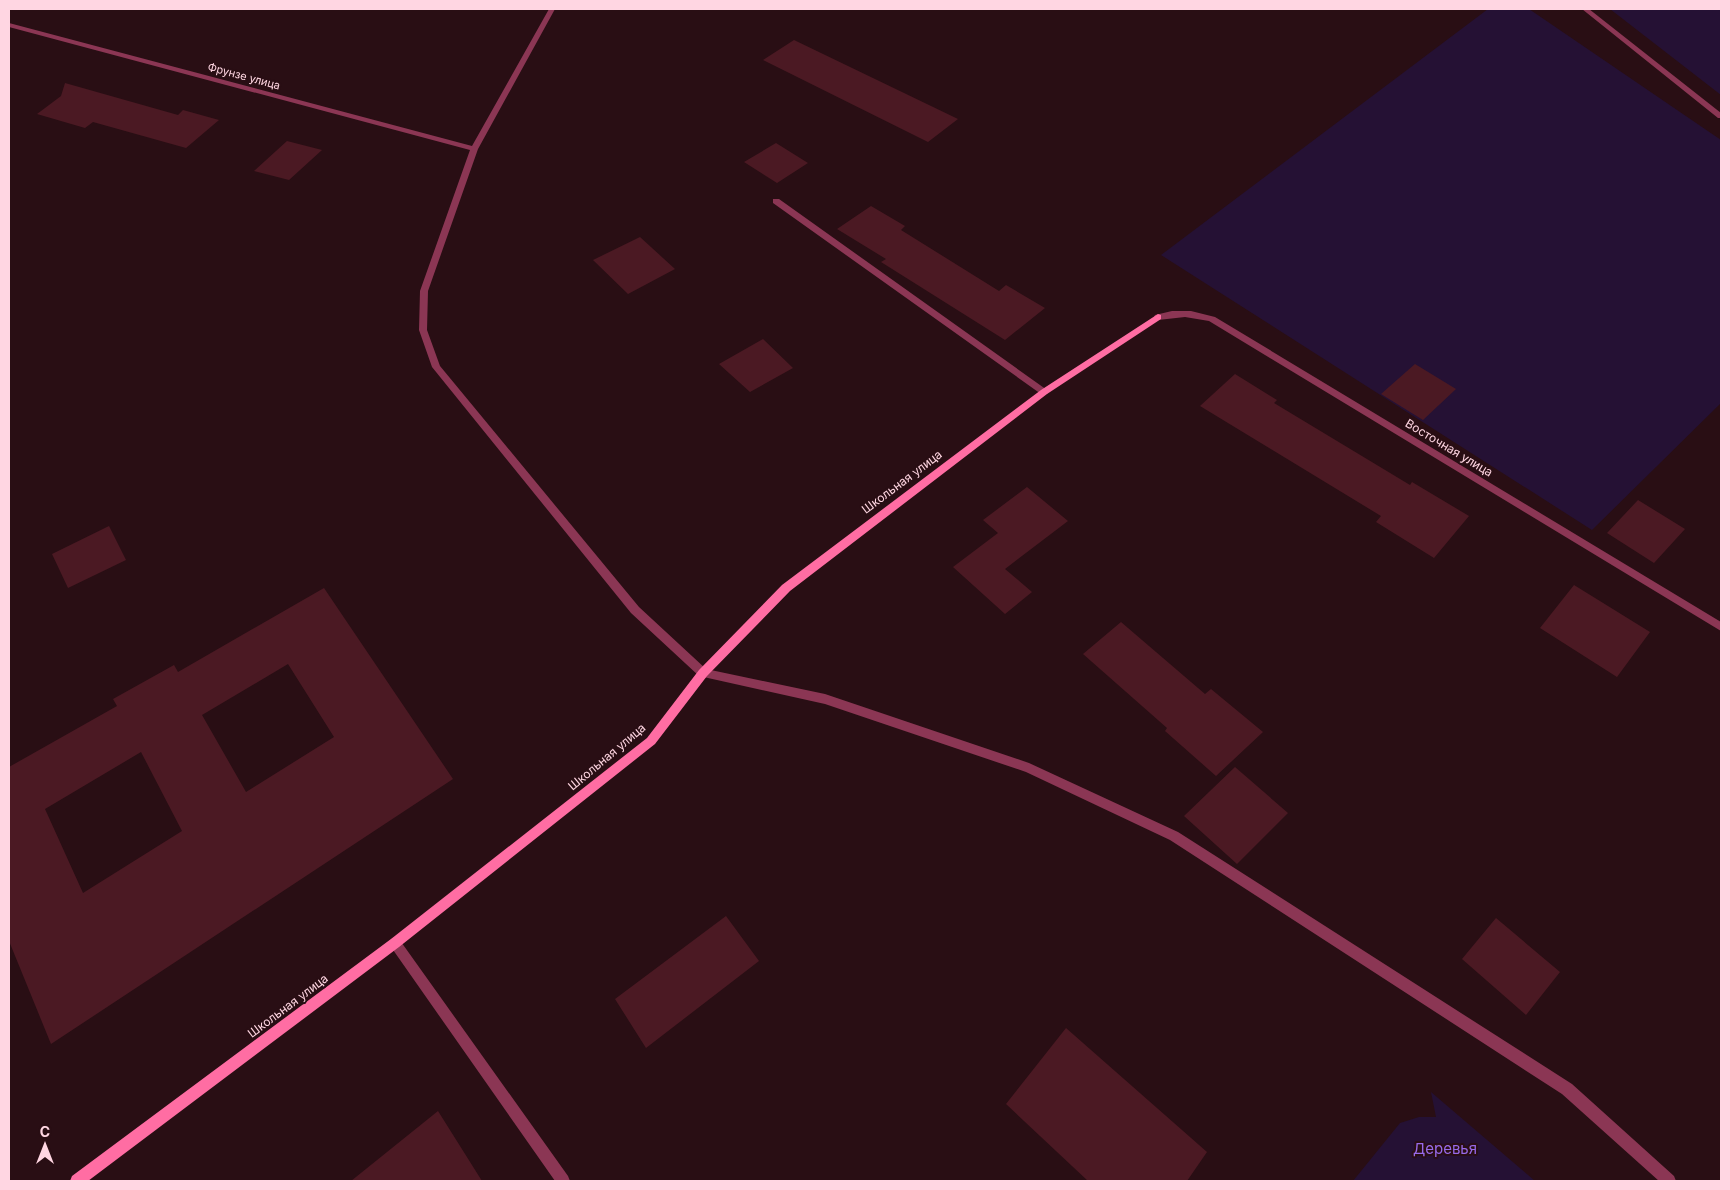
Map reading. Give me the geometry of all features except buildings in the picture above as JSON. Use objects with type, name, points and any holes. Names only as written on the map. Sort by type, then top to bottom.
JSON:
[{"type":"street","points":[[552,9],[474,149],[424,291],[423,330],[436,367],[635,610],[703,673],[825,699],[1029,768],[1174,836],[1567,1089],[1669,1181]]},
{"type":"street","points":[[1585,9],[1721,116]]},
{"type":"street","name":"Фрунзе улица","points":[[9,25],[474,149]]},
{"type":"street","points":[[776,200],[1044,392]]},
{"type":"street","name":"Восточная улица","points":[[1158,317],[1175,313],[1192,313],[1212,319],[1721,627]]},
{"type":"street","name":"Школьная улица","points":[[77,1181],[395,943],[651,741],[703,673],[786,588],[1044,392],[1158,317]]},
{"type":"street","points":[[395,943],[563,1181]]},
{"type":"green space","points":[[1488,9],[1529,9],[1721,140],[1721,403],[1592,530],[1161,255]]},
{"type":"green space","points":[[1610,9],[1721,9],[1721,95]]},
{"type":"green space","name":"Деревья","points":[[1431,1092],[1535,1181],[1353,1181],[1400,1123],[1419,1117],[1436,1117]]}]
